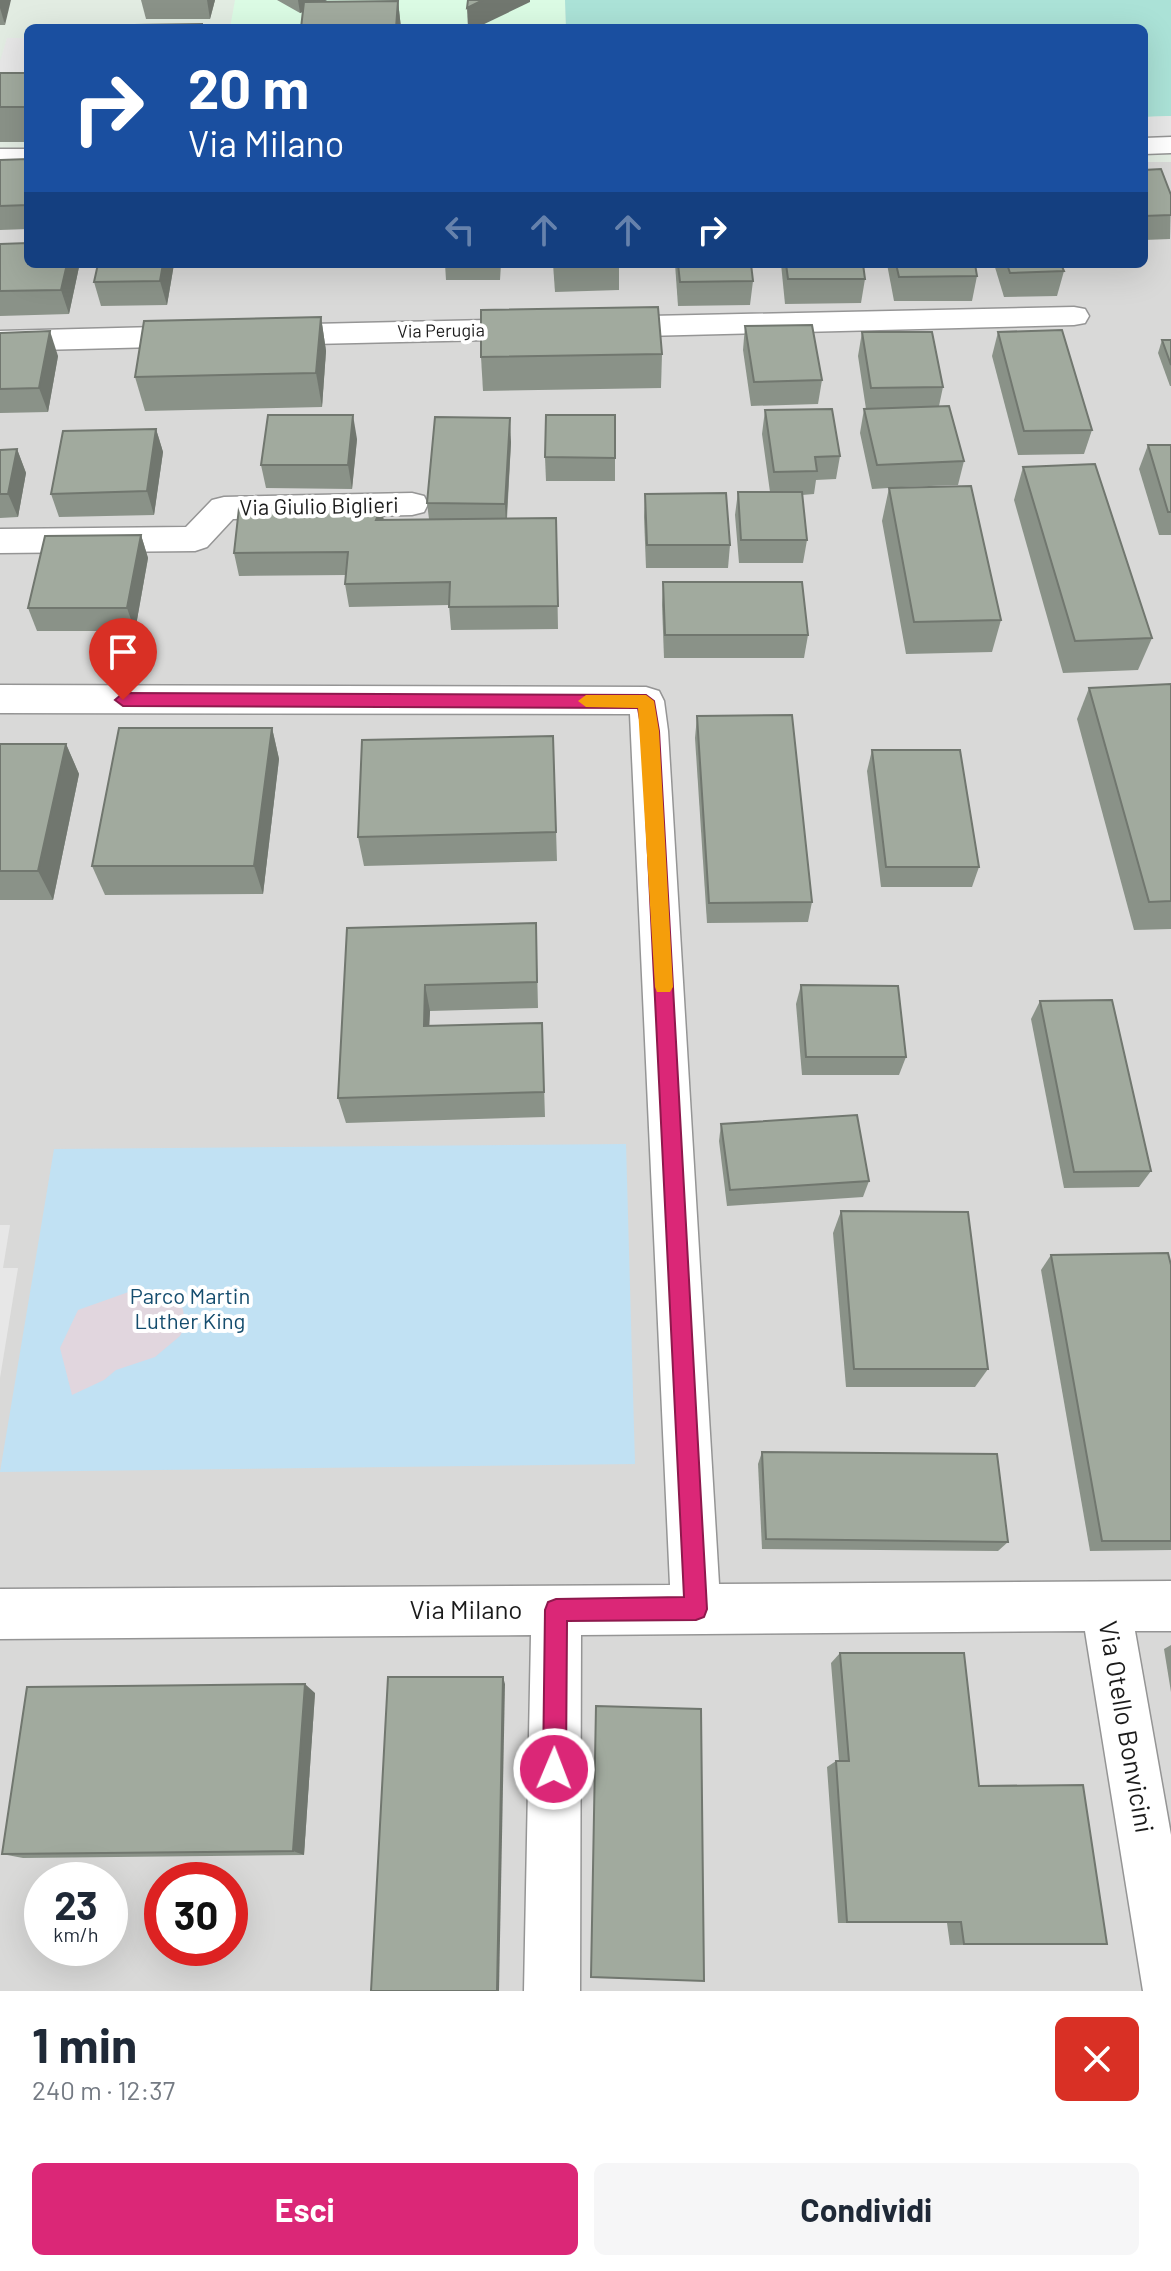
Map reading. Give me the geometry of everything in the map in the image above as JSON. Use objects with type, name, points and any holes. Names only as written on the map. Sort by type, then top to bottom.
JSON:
[{"type":"street","points":[[1148,146],[1171,145]]},
{"type":"street","points":[[0,157],[24,157]]},
{"type":"street","name":"Via Perugia","points":[[0,341],[1074,316]]},
{"type":"street","name":"Via Giulio Biglieri","points":[[0,541],[195,539],[224,508],[412,504]]},
{"type":"street","points":[[0,699],[646,701],[696,1609]]},
{"type":"street","name":"Via Otello Bonvicini","points":[[1106,1606],[1171,1991]]},
{"type":"street","name":"Via Milano","points":[[2,1623],[556,1610],[1171,1606]]},
{"type":"street","points":[[552,1991],[556,1610]]},
{"type":"shaded area","points":[[235,0],[565,0],[566,24],[231,24]]},
{"type":"shaded area","points":[[565,0],[1171,0],[1171,116],[1148,117],[1148,24],[566,24]]},
{"type":"shaded area","points":[[7,38],[24,38],[24,98],[0,98],[0,61]]},
{"type":"shaded area","points":[[1171,116],[1171,154],[1148,155],[1148,117]]},
{"type":"shaded area","points":[[1148,162],[1171,162],[1171,1991],[0,1991],[0,170],[24,170],[24,268],[1148,268]]},
{"type":"shaded area","points":[[0,1225],[10,1225],[3,1268],[18,1268],[0,1378]]},
{"type":"shaded area","points":[[137,1289],[172,1295],[183,1309],[185,1326],[180,1336],[155,1357],[116,1370],[104,1380],[72,1395],[60,1348],[78,1310]]},
{"type":"green space","name":"Parco Martin Luther King","points":[[626,1144],[635,1464],[0,1472],[54,1149]]},
{"type":"building","points":[[468,0],[483,0],[467,8]]},
{"type":"building","points":[[398,1],[396,24],[301,24],[304,2]]},
{"type":"building","points":[[0,73],[24,73],[24,107],[0,107]]},
{"type":"building","points":[[24,159],[24,205],[0,206],[0,160]]},
{"type":"building","points":[[1161,169],[1171,195],[1171,215],[1148,216],[1148,170]]},
{"type":"building","points":[[24,243],[24,268],[66,268],[61,290],[0,291],[0,244]]},
{"type":"building","points":[[97,268],[162,268],[160,281],[94,282]]},
{"type":"building","points":[[678,268],[751,268],[753,281],[680,282]]},
{"type":"building","points":[[787,268],[864,268],[865,279],[788,279]]},
{"type":"building","points":[[897,268],[976,268],[977,276],[899,277]]},
{"type":"building","points":[[1008,268],[1063,268],[1064,271],[1010,273]]},
{"type":"building","points":[[658,307],[662,354],[481,357],[481,310]]},
{"type":"building","points":[[321,317],[316,373],[135,377],[144,321]]},
{"type":"building","points":[[812,325],[822,380],[754,382],[745,326]]},
{"type":"building","points":[[1062,330],[1092,430],[1024,431],[998,332]]},
{"type":"building","points":[[50,331],[39,388],[0,389],[0,333]]},
{"type":"building","points":[[862,332],[932,332],[943,387],[871,388]]},
{"type":"building","points":[[1162,340],[1171,340],[1171,365]]},
{"type":"building","points":[[949,406],[964,461],[877,465],[864,409]]},
{"type":"building","points":[[832,409],[840,456],[815,457],[817,471],[774,472],[765,410]]},
{"type":"building","points":[[268,415],[353,415],[348,465],[261,465]]},
{"type":"building","points":[[546,415],[615,415],[615,458],[545,457]]},
{"type":"building","points":[[435,417],[510,418],[505,504],[427,503]]},
{"type":"building","points":[[156,429],[147,491],[51,494],[63,431]]},
{"type":"building","points":[[1148,445],[1171,445],[1171,512],[1168,512]]},
{"type":"building","points":[[17,449],[8,494],[0,494],[0,450]]},
{"type":"building","points":[[1095,464],[1152,638],[1075,641],[1023,467]]},
{"type":"building","points":[[971,486],[1001,620],[914,622],[889,488]]},
{"type":"building","points":[[738,492],[802,492],[807,540],[741,540]]},
{"type":"building","points":[[726,493],[730,545],[647,545],[645,494]]},
{"type":"building","points":[[382,506],[376,520],[556,518],[558,606],[449,607],[450,582],[345,584],[348,552],[234,553],[239,508]]},
{"type":"building","points":[[141,535],[127,608],[28,608],[45,536]]},
{"type":"building","points":[[663,582],[802,582],[808,635],[665,635]]},
{"type":"building","points":[[1171,684],[1171,901],[1149,902],[1089,688]]},
{"type":"building","points":[[792,715],[812,902],[709,903],[697,716]]},
{"type":"building","points":[[119,728],[272,728],[254,866],[92,866]]},
{"type":"building","points":[[553,736],[556,832],[358,837],[362,740]]},
{"type":"building","points":[[0,744],[66,744],[38,871],[0,871]]},
{"type":"building","points":[[872,750],[960,750],[979,867],[886,867]]},
{"type":"building","points":[[536,923],[537,982],[425,985],[424,1026],[542,1023],[544,1092],[338,1098],[347,928]]},
{"type":"building","points":[[801,985],[898,986],[906,1057],[806,1057]]},
{"type":"building","points":[[1112,1000],[1151,1171],[1074,1172],[1040,1001]]},
{"type":"building","points":[[857,1115],[869,1181],[730,1190],[721,1124]]},
{"type":"building","points":[[841,1211],[968,1212],[988,1369],[854,1369]]},
{"type":"building","points":[[1168,1253],[1171,1265],[1171,1541],[1102,1541],[1051,1255]]},
{"type":"building","points":[[762,1452],[997,1454],[1008,1542],[766,1539]]},
{"type":"building","points":[[840,1653],[964,1653],[979,1786],[1083,1785],[1107,1944],[964,1944],[961,1922],[847,1922],[836,1761],[849,1761]]},
{"type":"building","points":[[388,1677],[503,1677],[497,1991],[371,1991]]},
{"type":"building","points":[[305,1684],[293,1851],[2,1854],[27,1687]]},
{"type":"building","points":[[596,1706],[701,1709],[704,1981],[591,1977]]},
{"type":"slow traffic","points":[[586,701],[646,701],[664,987]]},
{"type":"route","points":[[123,700],[646,701],[696,1609],[556,1610],[554,1769]]}]
